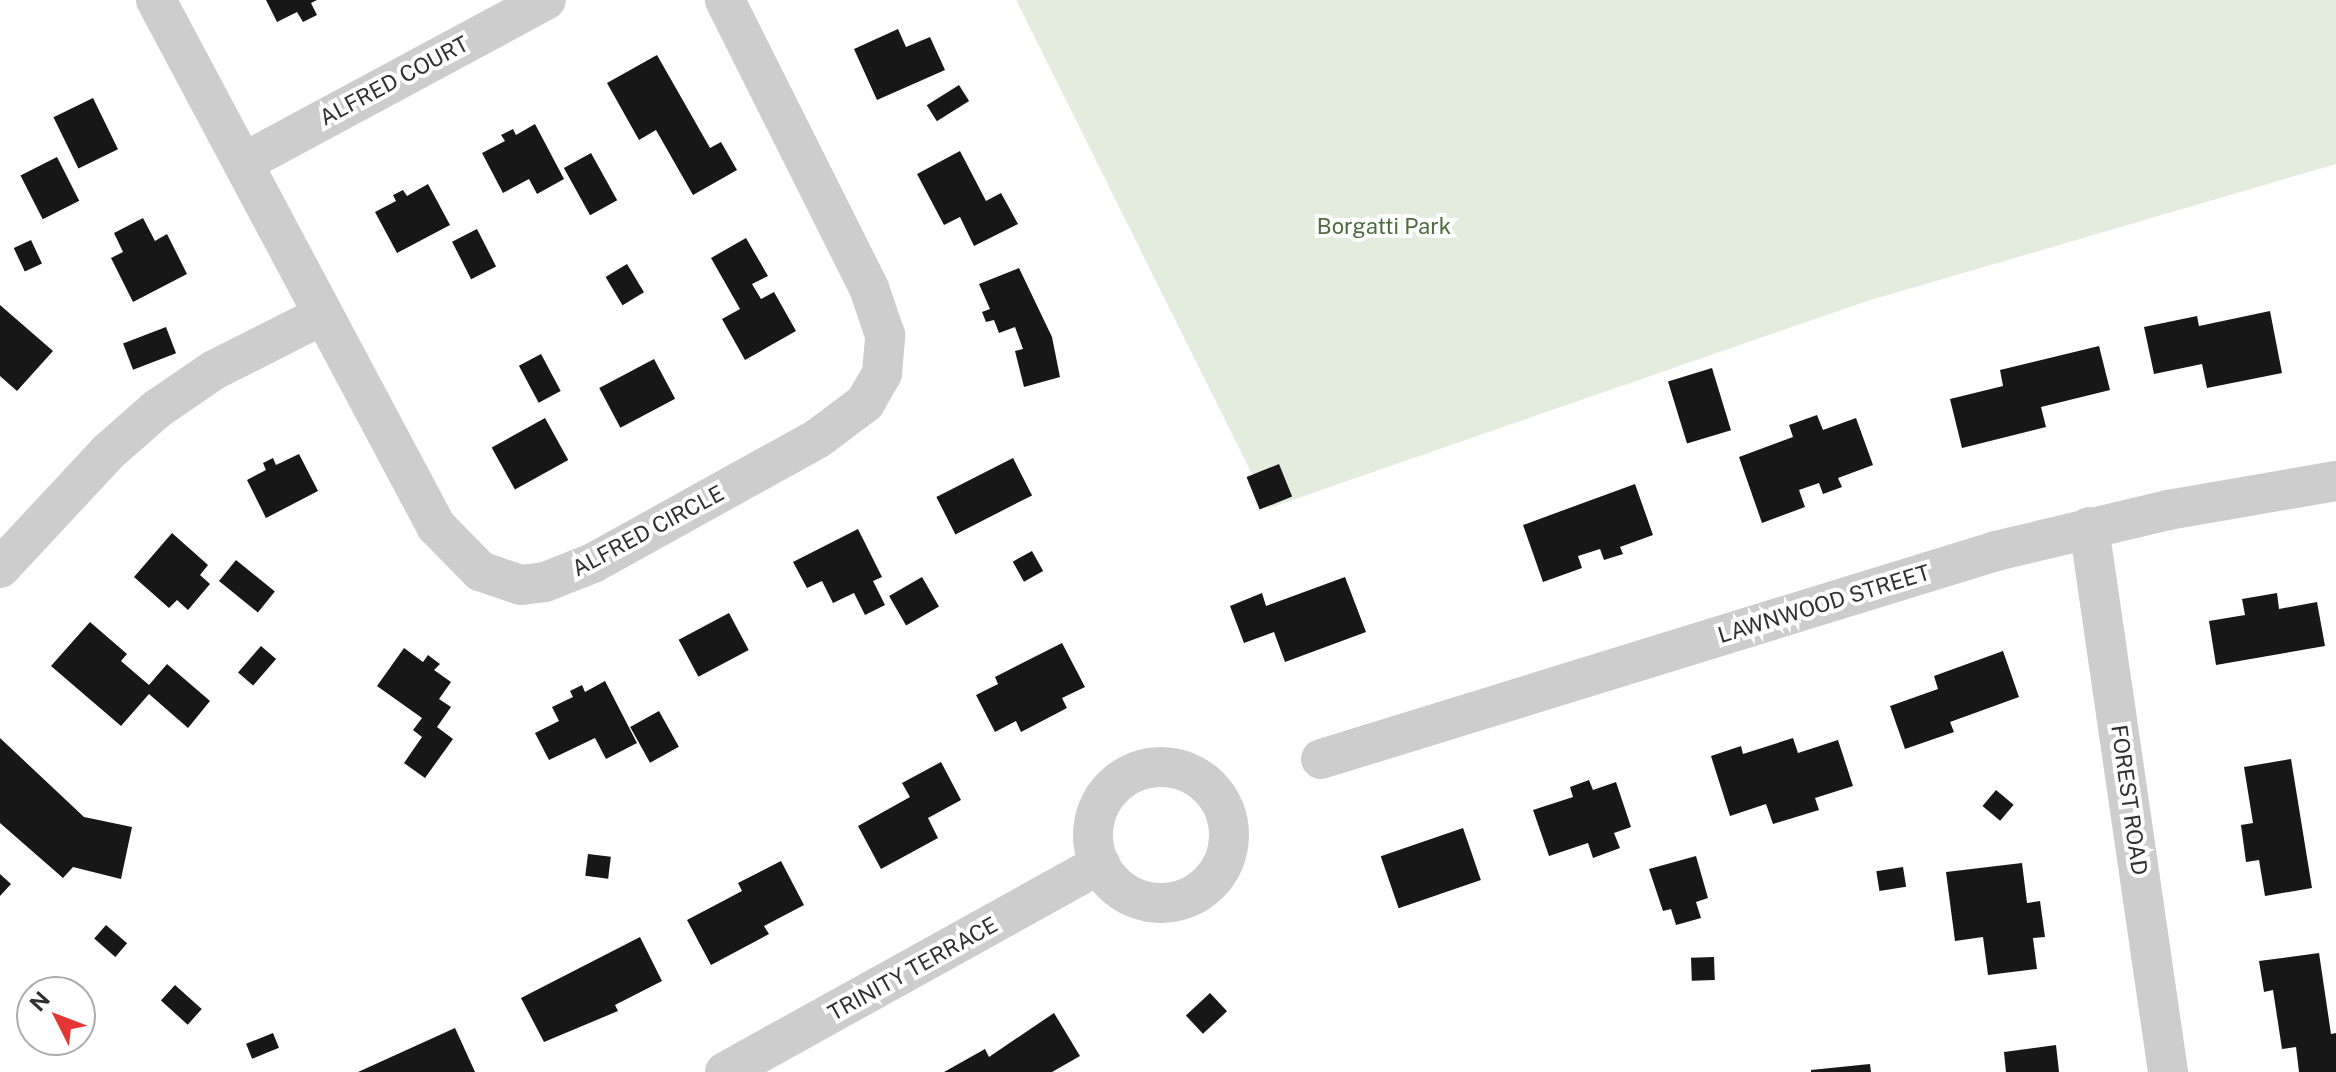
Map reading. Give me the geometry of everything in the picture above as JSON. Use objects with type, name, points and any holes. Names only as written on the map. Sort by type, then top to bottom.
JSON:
[{"type":"street","name":"ALFRED CIRCLE","points":[[156,0],[436,526],[464,559],[501,581],[545,582],[593,563],[852,415],[882,373],[887,355],[880,315],[725,0]]},
{"type":"street","name":"ALFRED COURT","points":[[243,163],[546,0]]},
{"type":"street","points":[[0,568],[108,452],[157,409],[214,370],[323,315]]},
{"type":"street","name":"LAWNWOOD STREET","points":[[1321,759],[1996,551],[2089,527],[2336,481]]},
{"type":"street","name":"FOREST ROAD","points":[[2089,527],[2168,1072]]},
{"type":"street","name":"TRINITY TERRACE","points":[[725,1072],[1100,864]]},
{"type":"green space","name":"Borgatti Park","points":[[1016,0],[2336,0],[2336,164],[1864,302],[1269,508]]},
{"type":"building","points":[[266,0],[317,0],[311,3],[317,15],[303,22],[297,12],[277,22]]},
{"type":"building","points":[[898,29],[906,47],[930,37],[945,70],[877,100],[854,49]]},
{"type":"building","points":[[657,55],[710,148],[721,142],[737,170],[693,195],[656,130],[639,140],[607,83]]},
{"type":"building","points":[[959,85],[969,101],[937,121],[927,105]]},
{"type":"building","points":[[93,98],[118,149],[78,169],[53,117]]},
{"type":"building","points":[[535,124],[564,179],[537,194],[529,179],[503,193],[482,153],[505,141],[501,135],[513,129],[516,135]]},
{"type":"building","points":[[960,151],[986,201],[1001,193],[1018,224],[974,246],[960,217],[944,225],[917,174]]},
{"type":"building","points":[[591,153],[617,200],[590,215],[564,168]]},
{"type":"building","points":[[57,157],[79,201],[43,219],[20,176]]},
{"type":"building","points":[[428,184],[450,225],[397,253],[375,212],[396,201],[393,195],[403,190],[407,196]]},
{"type":"building","points":[[143,218],[155,241],[167,234],[187,274],[133,302],[111,258],[123,252],[114,233]]},
{"type":"building","points":[[477,229],[496,266],[471,279],[452,242]]},
{"type":"building","points":[[746,238],[768,276],[752,284],[761,299],[774,292],[796,331],[745,360],[722,319],[740,309],[711,258]]},
{"type":"building","points":[[31,240],[42,264],[25,272],[14,248]]},
{"type":"building","points":[[627,264],[644,292],[623,305],[606,277]]},
{"type":"building","points":[[1019,268],[1052,337],[1060,377],[1024,387],[1015,351],[1023,349],[1015,327],[999,333],[994,320],[986,322],[982,312],[990,309],[979,284]]},
{"type":"building","points":[[0,305],[53,351],[17,391],[0,376]]},
{"type":"building","points":[[2270,311],[2282,373],[2207,388],[2202,364],[2154,374],[2144,327],[2197,316],[2199,326]]},
{"type":"building","points":[[166,327],[176,353],[133,370],[123,343]]},
{"type":"building","points":[[2099,346],[2110,390],[2041,407],[2046,427],[1962,448],[1950,399],[2003,386],[2000,370]]},
{"type":"building","points":[[541,354],[561,391],[539,403],[519,366]]},
{"type":"building","points":[[654,359],[675,399],[620,428],[599,388]]},
{"type":"building","points":[[1712,368],[1731,430],[1687,444],[1668,381]]},
{"type":"building","points":[[1817,415],[1823,430],[1856,418],[1873,465],[1838,478],[1842,487],[1823,494],[1819,483],[1799,490],[1805,507],[1762,523],[1739,457],[1793,437],[1789,425]]},
{"type":"building","points":[[545,418],[568,460],[515,490],[492,448]]},
{"type":"building","points":[[299,454],[318,491],[266,518],[247,480],[266,470],[263,463],[273,458],[276,465]]},
{"type":"building","points":[[1013,458],[1032,495],[955,534],[936,497]]},
{"type":"building","points":[[1279,464],[1292,496],[1260,510],[1247,477]]},
{"type":"building","points":[[1635,484],[1653,535],[1620,547],[1623,554],[1604,560],[1600,549],[1578,556],[1582,568],[1543,582],[1523,525]]},
{"type":"building","points":[[858,529],[882,577],[873,581],[885,605],[865,615],[854,593],[833,603],[822,581],[807,588],[793,562]]},
{"type":"building","points":[[172,533],[208,565],[200,575],[210,584],[188,610],[177,600],[169,608],[134,577]]},
{"type":"building","points":[[1032,551],[1043,571],[1024,582],[1013,562]]},
{"type":"building","points":[[236,560],[275,591],[258,612],[219,581]]},
{"type":"building","points":[[922,577],[939,606],[906,625],[889,596]]},
{"type":"building","points":[[1345,577],[1366,632],[1285,662],[1274,632],[1244,643],[1230,606],[1262,593],[1266,606]]},
{"type":"building","points":[[2277,593],[2279,609],[2317,602],[2325,646],[2216,665],[2209,621],[2245,615],[2242,599]]},
{"type":"building","points":[[729,613],[749,650],[698,677],[679,640]]},
{"type":"building","points":[[90,622],[127,654],[121,661],[149,685],[167,664],[210,701],[188,728],[149,694],[121,726],[51,666]]},
{"type":"building","points":[[1062,643],[1085,687],[1062,698],[1067,708],[1021,732],[1016,721],[995,732],[976,695],[998,684],[995,677]]},
{"type":"building","points":[[261,646],[276,659],[253,686],[238,672]]},
{"type":"building","points":[[404,648],[423,662],[428,655],[440,664],[434,670],[451,682],[439,699],[451,707],[437,727],[453,739],[425,778],[404,763],[422,737],[413,730],[422,718],[377,686]]},
{"type":"building","points":[[2003,651],[2019,697],[1950,722],[1954,732],[1905,749],[1890,706],[1938,689],[1934,676]]},
{"type":"building","points":[[605,681],[637,743],[606,759],[595,738],[549,760],[535,733],[559,721],[552,707],[573,697],[570,691],[582,685],[585,692]]},
{"type":"building","points":[[659,711],[679,747],[650,763],[630,727]]},
{"type":"building","points":[[0,738],[84,817],[132,827],[121,879],[73,867],[63,878],[0,823]]},
{"type":"building","points":[[1793,738],[1798,753],[1838,740],[1853,786],[1815,798],[1819,810],[1773,824],[1766,804],[1730,816],[1711,756],[1741,746],[1743,754]]},
{"type":"building","points":[[2291,759],[2312,888],[2265,896],[2259,860],[2246,862],[2241,825],[2253,823],[2244,767]]},
{"type":"building","points":[[941,762],[961,800],[928,818],[938,838],[881,869],[858,826],[910,797],[902,783]]},
{"type":"building","points":[[1589,780],[1593,790],[1616,782],[1631,827],[1614,833],[1620,848],[1593,858],[1588,843],[1549,856],[1533,810],[1573,797],[1570,787]]},
{"type":"building","points":[[1996,790],[2014,805],[2000,821],[1983,806]]},
{"type":"building","points":[[1463,828],[1481,880],[1399,908],[1381,856]]},
{"type":"building","points":[[588,854],[611,857],[608,879],[585,876]]},
{"type":"building","points":[[1696,856],[1708,898],[1696,902],[1701,918],[1676,925],[1671,909],[1663,911],[1649,869]]},
{"type":"building","points":[[781,861],[804,905],[764,926],[769,934],[711,965],[687,920],[742,891],[738,883]]},
{"type":"building","points":[[2022,863],[2027,903],[2040,901],[2045,937],[2033,938],[2037,969],[1988,975],[1983,937],[1955,941],[1946,872]]},
{"type":"building","points":[[1903,867],[1906,887],[1879,891],[1876,871]]},
{"type":"building","points":[[0,874],[11,884],[0,896]]},
{"type":"building","points":[[106,925],[127,943],[115,957],[94,939]]},
{"type":"building","points":[[640,937],[662,981],[615,1005],[618,1011],[544,1042],[521,998]]},
{"type":"building","points":[[2319,953],[2331,1034],[2336,1033],[2336,1072],[2299,1072],[2296,1047],[2282,1049],[2273,990],[2264,992],[2259,961]]},
{"type":"building","points":[[1714,957],[1715,980],[1692,981],[1691,958]]},
{"type":"building","points":[[175,985],[202,1009],[188,1025],[161,1001]]},
{"type":"building","points":[[1210,993],[1227,1011],[1203,1034],[1186,1016]]},
{"type":"building","points":[[1054,1013],[1080,1056],[1052,1072],[944,1072],[985,1049],[989,1057]]},
{"type":"building","points":[[455,1028],[475,1072],[358,1072]]},
{"type":"building","points":[[273,1033],[279,1048],[252,1059],[246,1044]]},
{"type":"building","points":[[2056,1045],[2059,1072],[2006,1072],[2004,1052]]},
{"type":"building","points":[[1870,1064],[1871,1072],[1811,1072],[1811,1070]]}]
